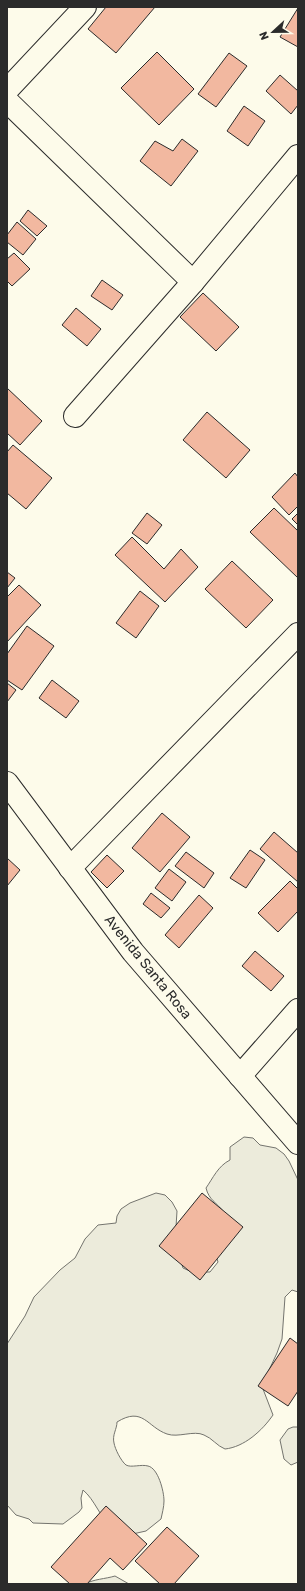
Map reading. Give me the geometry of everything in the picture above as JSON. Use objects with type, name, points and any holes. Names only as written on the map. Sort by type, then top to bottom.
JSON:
[{"type":"street","points":[[7,90],[85,7]]},
{"type":"street","points":[[7,101],[193,282]]},
{"type":"street","points":[[75,416],[193,282],[298,156]]},
{"type":"street","points":[[70,868],[298,634]]},
{"type":"street","name":"Avenida Santa Rosa","points":[[7,783],[133,952],[298,1143]]},
{"type":"street","points":[[240,1076],[298,1010]]},
{"type":"shaded area","points":[[244,1137],[253,1138],[260,1145],[276,1148],[284,1154],[298,1180],[298,1292],[292,1290],[285,1297],[282,1339],[263,1389],[273,1415],[264,1427],[246,1442],[232,1448],[225,1449],[207,1436],[200,1434],[167,1434],[139,1417],[133,1416],[117,1422],[114,1440],[118,1455],[122,1461],[128,1466],[148,1466],[152,1468],[162,1486],[164,1501],[161,1519],[146,1531],[128,1535],[113,1527],[103,1518],[91,1498],[83,1490],[81,1498],[82,1508],[63,1524],[33,1523],[29,1519],[16,1515],[7,1505],[7,1344],[25,1316],[34,1297],[60,1270],[75,1258],[85,1239],[98,1225],[116,1223],[117,1216],[121,1209],[130,1203],[156,1193],[165,1195],[172,1202],[177,1211],[175,1243],[183,1268],[192,1272],[210,1272],[218,1262],[215,1252],[223,1211],[211,1198],[206,1188],[219,1169],[230,1160],[230,1147]]},
{"type":"shaded area","points":[[298,1427],[298,1462],[291,1465],[284,1459],[280,1440],[288,1429]]},
{"type":"shaded area","points":[[115,1576],[129,1584],[85,1584],[88,1582]]},
{"type":"building","points":[[106,7],[155,7],[116,53],[88,29]]},
{"type":"building","points":[[298,8],[298,47],[280,37]]},
{"type":"building","points":[[157,52],[194,89],[159,125],[121,88]]},
{"type":"building","points":[[229,53],[247,66],[216,107],[198,94]]},
{"type":"building","points":[[280,75],[298,91],[298,105],[291,114],[266,91]]},
{"type":"building","points":[[244,106],[265,121],[248,146],[227,131]]},
{"type":"building","points":[[182,139],[198,151],[171,186],[140,161],[155,141],[173,151]]},
{"type":"building","points":[[28,210],[47,226],[37,236],[20,221]]},
{"type":"building","points":[[17,222],[36,239],[23,255],[7,242],[7,235]]},
{"type":"building","points":[[14,253],[30,269],[12,286],[7,281],[7,259]]},
{"type":"building","points":[[102,280],[123,295],[112,310],[91,296]]},
{"type":"building","points":[[203,293],[239,327],[216,351],[180,317]]},
{"type":"building","points":[[76,308],[101,329],[87,346],[62,325]]},
{"type":"building","points":[[7,388],[42,421],[20,445],[7,433]]},
{"type":"building","points":[[207,412],[250,450],[226,478],[183,440]]},
{"type":"building","points":[[13,445],[52,478],[26,509],[7,493],[7,452]]},
{"type":"building","points":[[295,473],[298,477],[298,506],[289,515],[272,497]]},
{"type":"building","points":[[274,508],[298,531],[298,578],[250,532]]},
{"type":"building","points":[[147,513],[162,525],[147,544],[132,533]]},
{"type":"building","points":[[298,513],[298,525],[292,519]]},
{"type":"building","points":[[132,537],[164,569],[181,549],[198,567],[165,602],[115,555]]},
{"type":"building","points":[[232,561],[273,600],[246,628],[205,589]]},
{"type":"building","points":[[7,572],[15,578],[7,588]]},
{"type":"building","points":[[19,585],[41,605],[7,642],[7,597]]},
{"type":"building","points":[[140,591],[159,606],[136,638],[116,623]]},
{"type":"building","points":[[27,626],[54,646],[22,690],[7,680],[7,654]]},
{"type":"building","points":[[52,680],[79,701],[66,718],[39,698]]},
{"type":"building","points":[[7,683],[16,690],[7,702]]},
{"type":"building","points":[[162,813],[190,837],[160,872],[132,848]]},
{"type":"building","points":[[274,832],[298,853],[298,882],[260,849]]},
{"type":"building","points":[[250,850],[265,860],[246,888],[230,878]]},
{"type":"building","points":[[186,852],[214,873],[204,888],[175,866]]},
{"type":"building","points":[[107,855],[124,871],[107,888],[91,872]]},
{"type":"building","points":[[7,858],[20,870],[7,886]]},
{"type":"building","points":[[169,869],[186,882],[172,901],[155,888]]},
{"type":"building","points":[[290,881],[298,889],[298,911],[278,932],[258,913]]},
{"type":"building","points":[[151,893],[170,908],[161,918],[143,904]]},
{"type":"building","points":[[199,895],[213,908],[179,948],[165,935]]},
{"type":"building","points":[[255,951],[284,976],[271,991],[242,966]]},
{"type":"building","points":[[202,1193],[243,1227],[200,1280],[159,1246]]},
{"type":"building","points":[[290,1338],[298,1344],[298,1391],[288,1406],[258,1386]]},
{"type":"building","points":[[106,1506],[147,1544],[123,1570],[110,1558],[87,1584],[70,1584],[51,1567]]},
{"type":"building","points":[[167,1527],[199,1556],[174,1584],[160,1584],[135,1561]]}]
